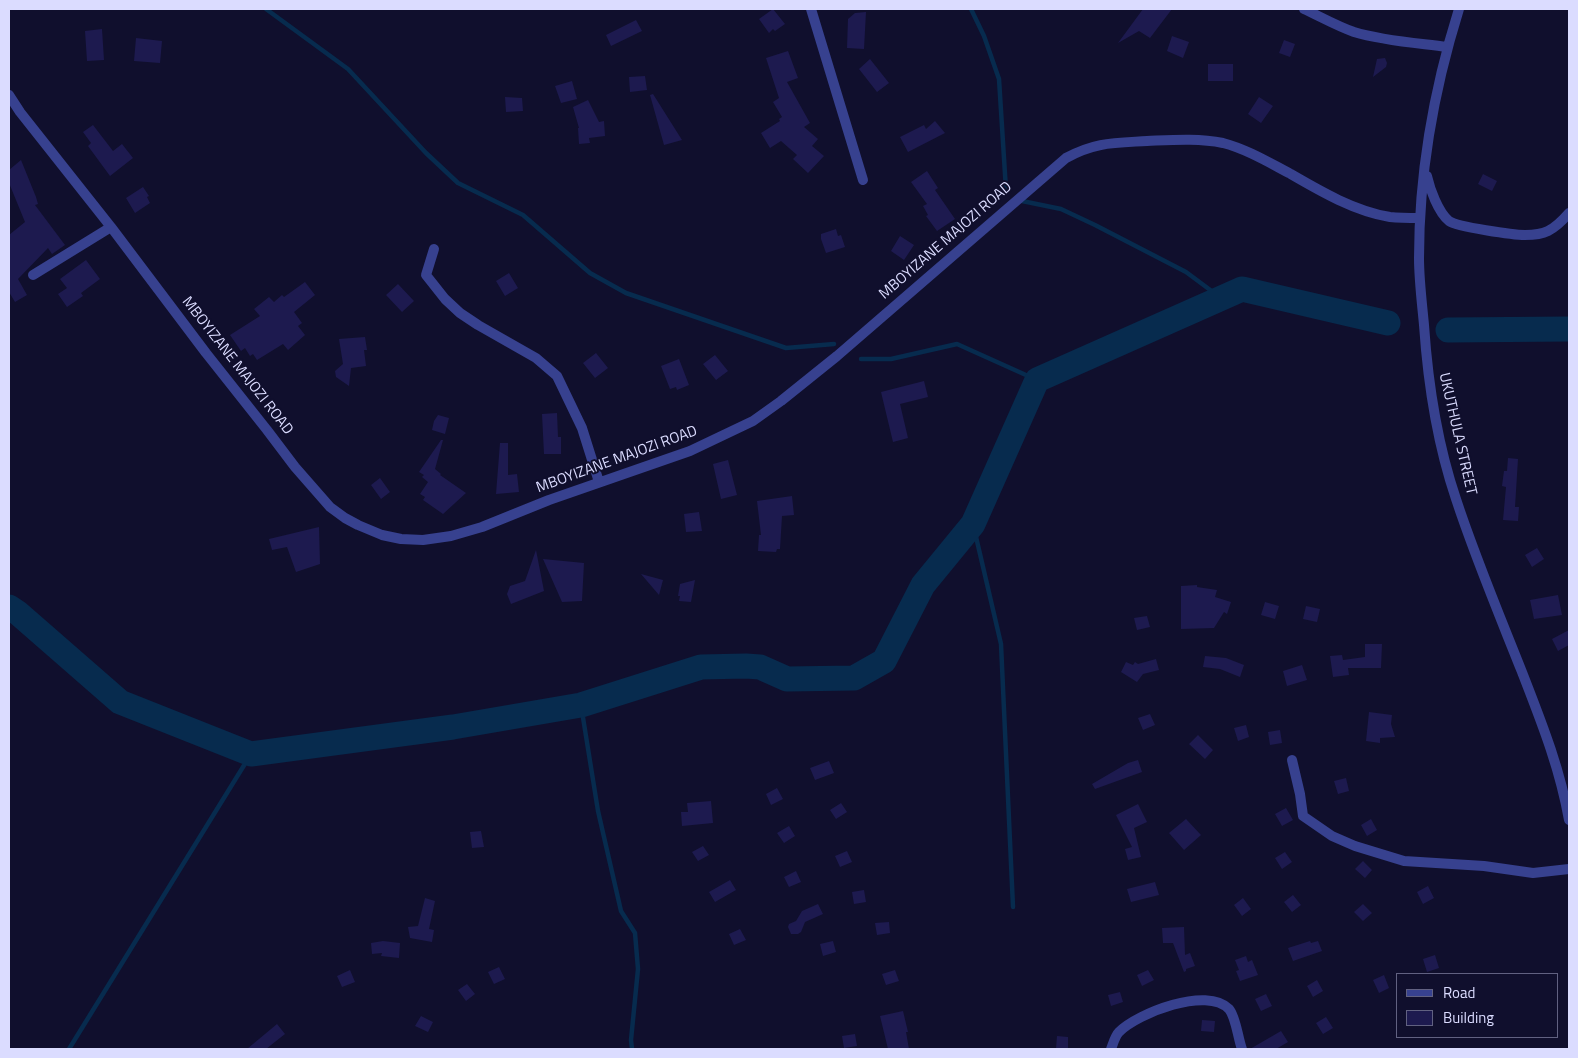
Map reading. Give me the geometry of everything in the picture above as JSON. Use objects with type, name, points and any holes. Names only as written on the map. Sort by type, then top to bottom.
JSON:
[{"type":"street","points":[[811,9],[863,180]]},
{"type":"street","points":[[1304,9],[1340,27],[1356,32],[1448,47]]},
{"type":"street","name":"UKUTHULA STREET","points":[[1459,9],[1438,85],[1429,133],[1420,218],[1419,260],[1427,369],[1434,412],[1455,497],[1552,750],[1565,797],[1569,820]]},
{"type":"street","name":"MBOYIZANE MAJOZI ROAD","points":[[9,94],[20,112],[111,227],[295,467],[330,506],[345,518],[382,535],[401,539],[423,540],[451,536],[482,527],[549,500],[690,451],[738,429],[768,411],[837,356],[1066,158],[1090,147],[1105,143],[1170,140],[1204,141],[1224,144],[1244,150],[1345,202],[1367,211],[1390,217],[1420,218]]},
{"type":"street","points":[[1425,170],[1435,199],[1445,216],[1456,225],[1525,235],[1538,234],[1548,231],[1569,213]]},
{"type":"street","points":[[33,275],[111,227]]},
{"type":"street","points":[[434,249],[426,275],[445,299],[478,325],[536,358],[557,376],[582,428],[599,482]]},
{"type":"street","points":[[1292,760],[1303,816],[1332,836],[1355,846],[1404,860],[1484,866],[1533,873],[1569,870]]},
{"type":"street","points":[[1111,1049],[1117,1034],[1128,1024],[1159,1009],[1187,1001],[1210,1001],[1228,1008],[1232,1014],[1242,1049]]},
{"type":"building","points":[[773,9],[785,24],[775,31],[773,29],[769,33],[759,19]]},
{"type":"building","points":[[1143,9],[1172,9],[1150,38],[1139,31],[1118,43]]},
{"type":"building","points":[[866,12],[864,49],[847,48],[848,19],[855,13]]},
{"type":"building","points":[[636,20],[642,31],[611,46],[606,35]]},
{"type":"building","points":[[102,29],[104,60],[87,61],[85,31]]},
{"type":"building","points":[[1172,36],[1189,42],[1183,58],[1167,51]]},
{"type":"building","points":[[136,38],[162,41],[160,63],[134,61]]},
{"type":"building","points":[[1284,40],[1295,44],[1290,57],[1279,53]]},
{"type":"building","points":[[788,51],[798,78],[787,82],[810,123],[804,127],[818,139],[812,146],[824,156],[808,173],[793,159],[797,155],[781,141],[770,148],[761,133],[780,121],[779,119],[782,117],[773,102],[779,98],[766,58]]},
{"type":"building","points":[[1385,58],[1386,67],[1373,77],[1377,59]]},
{"type":"building","points":[[870,59],[889,83],[877,92],[859,69]]},
{"type":"building","points":[[1208,64],[1233,64],[1233,81],[1208,81]]},
{"type":"building","points":[[645,76],[647,90],[630,92],[629,77]]},
{"type":"building","points":[[572,81],[577,99],[561,103],[555,86]]},
{"type":"building","points":[[653,94],[682,140],[664,145],[650,95]]},
{"type":"building","points":[[505,97],[522,98],[523,111],[506,112]]},
{"type":"building","points":[[1259,97],[1273,106],[1261,123],[1248,114]]},
{"type":"building","points":[[588,100],[599,122],[604,121],[605,136],[589,138],[590,143],[579,144],[579,128],[573,107]]},
{"type":"building","points":[[935,121],[945,133],[908,152],[900,137],[924,125],[926,129]]},
{"type":"building","points":[[93,125],[113,151],[122,144],[133,158],[110,176],[88,146],[91,143],[83,132]]},
{"type":"building","points":[[21,160],[36,197],[38,204],[35,205],[65,245],[52,254],[48,248],[18,279],[27,295],[15,302],[9,292],[9,235],[25,222],[9,183],[9,170]]},
{"type":"building","points":[[927,171],[938,188],[935,190],[955,219],[937,231],[926,216],[928,215],[923,206],[927,204],[911,182]]},
{"type":"building","points":[[1483,174],[1497,181],[1492,191],[1478,184]]},
{"type":"building","points":[[143,187],[149,196],[147,197],[150,203],[135,213],[126,198]]},
{"type":"building","points":[[836,229],[838,236],[841,235],[845,247],[826,253],[821,234]]},
{"type":"building","points":[[900,236],[914,245],[904,260],[891,251]]},
{"type":"building","points":[[86,260],[100,279],[81,293],[83,296],[67,307],[58,294],[67,288],[60,279]]},
{"type":"building","points":[[509,273],[518,288],[505,296],[496,281]]},
{"type":"building","points":[[305,282],[315,295],[294,312],[302,323],[298,326],[305,335],[288,350],[283,344],[257,360],[253,354],[250,356],[245,348],[241,351],[230,335],[260,316],[254,309],[269,297],[274,302],[282,295],[284,297]]},
{"type":"building","points":[[398,284],[414,301],[402,312],[386,295]]},
{"type":"building","points":[[365,337],[367,350],[364,350],[366,366],[351,368],[349,386],[336,377],[335,371],[343,364],[339,339]]},
{"type":"building","points":[[596,353],[608,368],[595,378],[583,363]]},
{"type":"building","points":[[715,355],[728,371],[716,380],[703,364]]},
{"type":"building","points":[[679,359],[689,385],[677,390],[676,387],[670,389],[661,366]]},
{"type":"building","points":[[924,381],[928,397],[900,404],[908,438],[893,442],[881,392]]},
{"type":"building","points":[[557,413],[558,437],[561,437],[561,454],[544,454],[542,414]]},
{"type":"building","points":[[438,415],[449,418],[445,434],[432,430]]},
{"type":"building","points":[[441,440],[443,440],[435,469],[440,475],[466,493],[443,514],[423,500],[425,497],[420,494],[428,482],[422,477],[424,475],[419,472]]},
{"type":"building","points":[[500,443],[508,443],[508,475],[517,474],[519,492],[496,494]]},
{"type":"building","points":[[1508,458],[1518,459],[1515,507],[1519,507],[1518,521],[1503,520],[1506,487],[1502,486],[1504,471],[1507,471]]},
{"type":"building","points":[[728,460],[737,495],[721,499],[713,464]]},
{"type":"building","points":[[380,478],[390,492],[381,499],[371,485]]},
{"type":"building","points":[[792,496],[794,515],[782,516],[780,549],[777,549],[776,552],[758,551],[759,535],[761,535],[757,501]]},
{"type":"building","points":[[699,512],[702,531],[686,532],[684,514]]},
{"type":"building","points":[[319,527],[320,564],[296,572],[287,547],[272,550],[269,539]]},
{"type":"building","points":[[1537,548],[1544,559],[1532,567],[1525,555]]},
{"type":"building","points":[[536,550],[544,591],[511,604],[507,594],[510,586],[525,581]]},
{"type":"building","points":[[543,559],[584,563],[582,601],[562,602]]},
{"type":"building","points":[[641,574],[663,580],[659,595]]},
{"type":"building","points":[[695,580],[691,602],[679,601],[680,584]]},
{"type":"building","points":[[1197,585],[1197,587],[1217,590],[1215,597],[1231,602],[1227,614],[1224,612],[1214,628],[1181,629],[1181,586]]},
{"type":"building","points":[[1558,595],[1562,615],[1534,619],[1530,600]]},
{"type":"building","points":[[1265,602],[1279,606],[1275,619],[1261,615]]},
{"type":"building","points":[[1306,606],[1320,609],[1317,622],[1303,619]]},
{"type":"building","points":[[1147,616],[1150,627],[1137,630],[1134,618]]},
{"type":"building","points":[[1569,630],[1569,645],[1558,651],[1552,639]]},
{"type":"building","points":[[1365,644],[1382,644],[1381,668],[1348,668],[1349,675],[1333,677],[1330,656],[1342,655],[1343,660],[1365,657]]},
{"type":"building","points":[[1205,656],[1226,658],[1244,665],[1240,677],[1220,669],[1203,667]]},
{"type":"building","points":[[1156,659],[1159,670],[1143,674],[1137,682],[1121,672],[1126,662],[1133,665],[1135,662],[1138,664]]},
{"type":"building","points":[[1302,665],[1307,680],[1287,686],[1283,671]]},
{"type":"building","points":[[1369,712],[1392,715],[1391,724],[1395,737],[1380,738],[1380,743],[1366,741]]},
{"type":"building","points":[[1150,714],[1155,725],[1143,730],[1138,718]]},
{"type":"building","points":[[1246,725],[1249,737],[1238,741],[1234,728]]},
{"type":"building","points":[[1280,730],[1282,743],[1270,745],[1268,732]]},
{"type":"building","points":[[1198,735],[1213,750],[1205,759],[1189,744]]},
{"type":"building","points":[[1138,760],[1142,772],[1095,789],[1092,784],[1128,763]]},
{"type":"building","points":[[829,761],[834,773],[815,780],[810,768]]},
{"type":"building","points":[[1346,778],[1349,791],[1338,794],[1334,781]]},
{"type":"building","points":[[777,788],[783,799],[771,805],[766,794]]},
{"type":"building","points":[[711,801],[713,823],[682,826],[681,812],[688,812],[687,803]]},
{"type":"building","points":[[841,803],[847,812],[836,819],[830,810]]},
{"type":"building","points":[[1138,804],[1147,822],[1134,828],[1141,857],[1128,860],[1125,849],[1132,847],[1116,815]]},
{"type":"building","points":[[1286,808],[1293,820],[1282,826],[1275,814]]},
{"type":"building","points":[[1186,819],[1201,835],[1184,850],[1169,833]]},
{"type":"building","points":[[1371,819],[1377,830],[1367,836],[1361,825]]},
{"type":"building","points":[[789,826],[795,836],[784,843],[777,833]]},
{"type":"building","points":[[481,831],[484,847],[472,848],[470,832]]},
{"type":"building","points":[[703,846],[709,855],[698,861],[692,852]]},
{"type":"building","points":[[847,851],[852,862],[840,867],[835,856]]},
{"type":"building","points":[[1285,852],[1292,862],[1282,869],[1275,858]]},
{"type":"building","points":[[1363,861],[1372,870],[1365,878],[1355,869]]},
{"type":"building","points":[[796,871],[801,882],[789,887],[784,877]]},
{"type":"building","points":[[730,880],[736,890],[715,902],[709,892]]},
{"type":"building","points":[[1155,882],[1159,895],[1131,902],[1127,889]]},
{"type":"building","points":[[1428,886],[1434,898],[1423,904],[1417,892]]},
{"type":"building","points":[[864,890],[866,902],[854,904],[852,892]]},
{"type":"building","points":[[1293,895],[1301,905],[1292,912],[1284,902]]},
{"type":"building","points":[[425,898],[435,901],[429,929],[434,930],[432,942],[410,938],[408,927],[418,926]]},
{"type":"building","points":[[1243,898],[1251,909],[1242,916],[1234,905]]},
{"type":"building","points":[[818,904],[823,914],[805,922],[801,932],[798,934],[791,934],[788,927],[789,924],[796,921],[802,911]]},
{"type":"building","points":[[1363,904],[1372,913],[1363,921],[1354,912]]},
{"type":"building","points":[[889,922],[890,933],[877,935],[875,923]]},
{"type":"building","points":[[1184,927],[1185,955],[1190,953],[1195,966],[1186,969],[1184,972],[1173,943],[1163,943],[1162,928]]},
{"type":"building","points":[[740,929],[746,940],[734,945],[729,934]]},
{"type":"building","points":[[383,941],[400,943],[399,958],[381,956],[382,953],[372,954],[371,943]]},
{"type":"building","points":[[833,941],[836,952],[823,956],[820,944]]},
{"type":"building","points":[[1310,941],[1311,943],[1318,941],[1322,951],[1293,961],[1288,948]]},
{"type":"building","points":[[1435,955],[1439,968],[1427,972],[1423,959]]},
{"type":"building","points":[[1246,956],[1248,962],[1252,960],[1258,975],[1240,981],[1236,971],[1239,970],[1235,960]]},
{"type":"building","points":[[499,967],[505,979],[494,984],[488,972]]},
{"type":"building","points":[[350,970],[355,982],[342,987],[337,976]]},
{"type":"building","points":[[895,970],[899,981],[886,985],[882,974]]},
{"type":"building","points":[[1148,970],[1154,980],[1142,986],[1137,975]]},
{"type":"building","points":[[1384,975],[1389,988],[1379,993],[1373,980]]},
{"type":"building","points":[[1317,980],[1323,991],[1313,997],[1307,986]]},
{"type":"building","points":[[467,984],[475,994],[466,1001],[458,990]]},
{"type":"building","points":[[1120,992],[1123,1002],[1111,1006],[1108,995]]},
{"type":"building","points":[[1266,994],[1272,1006],[1261,1011],[1255,999]]},
{"type":"building","points":[[903,1011],[908,1032],[906,1032],[909,1049],[888,1049],[880,1016]]},
{"type":"building","points":[[421,1016],[433,1022],[428,1032],[415,1026]]},
{"type":"building","points":[[1326,1017],[1333,1028],[1323,1034],[1316,1023]]},
{"type":"building","points":[[1202,1020],[1215,1021],[1214,1032],[1201,1031]]},
{"type":"building","points":[[277,1024],[285,1034],[266,1049],[247,1049]]},
{"type":"building","points":[[1281,1031],[1288,1042],[1276,1049],[1250,1049]]},
{"type":"building","points":[[855,1034],[857,1046],[844,1048],[842,1036]]},
{"type":"building","points":[[1057,1036],[1068,1037],[1068,1049],[1056,1049]]},
{"type":"waterway","points":[[266,9],[348,69],[426,153],[458,183],[523,215],[590,273],[626,293],[786,348],[834,344]]},
{"type":"waterway","points":[[971,9],[984,36],[999,79],[1006,190]]},
{"type":"waterway","points":[[1022,201],[1061,209],[1095,225],[1186,272],[1221,298]]},
{"type":"waterway","points":[[9,607],[120,702],[251,754],[453,727],[581,705],[701,667],[760,667],[787,679],[854,678],[884,661],[923,585],[973,524],[1037,380],[1242,289],[1388,323]]},
{"type":"waterway","points":[[1448,330],[1569,329]]},
{"type":"waterway","points":[[861,359],[891,359],[957,344],[1037,380]]},
{"type":"waterway","points":[[973,524],[1001,644],[1013,907]]},
{"type":"waterway","points":[[581,705],[598,811],[621,911],[635,933],[638,969],[631,1040],[632,1049]]},
{"type":"waterway","points":[[69,1049],[251,754]]}]
